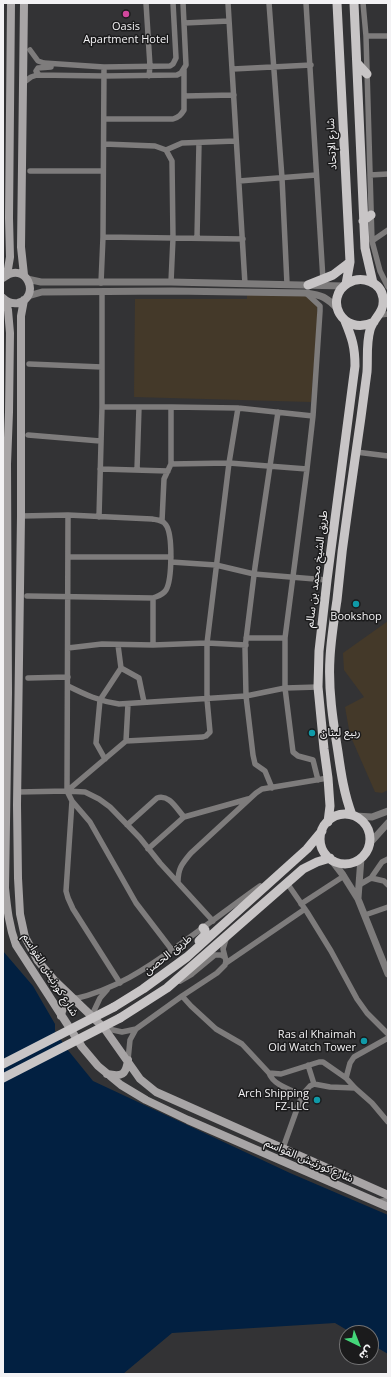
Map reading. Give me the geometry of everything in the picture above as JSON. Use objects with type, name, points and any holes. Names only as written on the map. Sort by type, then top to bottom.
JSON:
[{"type":"main road","points":[[5,276],[10,257],[11,3]]},
{"type":"main road","points":[[24,3],[21,247],[26,277]]},
{"type":"main road","name":"شارع الإتحاد","points":[[337,3],[350,262],[345,285]]},
{"type":"main road","points":[[354,3],[363,221],[365,248],[373,283]]},
{"type":"main road","points":[[357,63],[367,74]]},
{"type":"main road","points":[[363,221],[371,215]]},
{"type":"main road","points":[[307,289],[333,275],[350,262]]},
{"type":"main road","points":[[5,276],[16,272],[26,277]]},
{"type":"main road","name":"شارع كورنيش القواسم","points":[[26,277],[30,284],[30,290],[21,316],[21,516],[18,792],[18,874],[20,914],[25,937],[38,961],[54,981],[92,1015],[104,1028],[140,1079],[156,1092],[388,1195]]},
{"type":"main road","points":[[360,279],[373,283],[386,298],[380,317],[367,325],[359,326],[345,320],[340,315],[338,309],[338,295],[345,285],[353,280],[360,279]]},
{"type":"main road","points":[[4,298],[14,303],[26,298]]},
{"type":"main road","name":"شارع كورنيش القواسم","points":[[4,298],[8,310],[10,333],[7,464],[8,693],[5,888],[8,917],[16,945],[82,1047],[106,1074],[121,1085],[146,1100],[188,1120],[388,1207]]},
{"type":"main road","name":"طريق الشيخ محمد بن سالم","points":[[354,816],[346,798],[336,737],[331,700],[330,659],[348,502],[367,372],[368,342],[370,330],[380,317]]},
{"type":"main road","name":"طريق الشيخ محمد بن سالم","points":[[328,822],[330,806],[328,778],[318,687],[319,651],[355,366],[355,349],[345,320]]},
{"type":"main road","points":[[339,815],[354,816],[362,821],[367,827],[370,835],[370,843],[361,858],[349,864],[336,862],[325,853],[322,846],[322,831],[328,822],[339,815]]},
{"type":"main road","points":[[18,816],[25,824]]},
{"type":"main road","name":"طريق الحصن","points":[[3,1064],[114,1007],[144,989],[187,957],[307,849],[322,831]]},
{"type":"main road","name":"طريق الحصن","points":[[3,1078],[120,1018],[168,988],[303,869],[316,862],[330,858]]},
{"type":"main road","points":[[114,1007],[195,944],[205,935],[205,930],[203,928]]},
{"type":"main road","points":[[62,1016],[62,1009],[65,1004],[74,1000]]},
{"type":"main road","points":[[106,1074],[115,1076],[121,1075],[127,1069],[128,1060]]},
{"type":"street","points":[[146,3],[150,76]]},
{"type":"street","points":[[30,50],[38,61],[44,63],[104,67],[170,66],[176,58],[173,3]]},
{"type":"street","points":[[104,119],[174,119],[182,114],[184,110],[185,96],[184,69],[186,65],[183,3]]},
{"type":"street","points":[[228,3],[245,284]]},
{"type":"street","points":[[269,3],[282,178],[287,284]]},
{"type":"street","points":[[306,3],[323,280]]},
{"type":"street","points":[[363,3],[366,36],[372,241],[380,271],[388,288]]},
{"type":"street","points":[[184,23],[229,21]]},
{"type":"street","points":[[366,36],[388,36]]},
{"type":"street","points":[[39,75],[36,71],[38,68],[55,68],[61,64]]},
{"type":"street","points":[[233,69],[311,65]]},
{"type":"street","points":[[101,283],[104,171],[104,67]]},
{"type":"street","points":[[23,83],[31,77],[39,75],[177,75],[184,69]]},
{"type":"street","points":[[185,96],[234,95]]},
{"type":"street","points":[[166,150],[179,144],[236,141]]},
{"type":"street","points":[[197,238],[199,142]]},
{"type":"street","points":[[104,144],[155,146],[166,150],[172,161],[173,238],[171,282]]},
{"type":"street","points":[[30,171],[104,171]]},
{"type":"street","points":[[370,175],[388,174]]},
{"type":"street","points":[[239,181],[316,175]]},
{"type":"street","points":[[372,241],[388,230]]},
{"type":"street","points":[[103,236],[243,239]]},
{"type":"street","points":[[26,277],[41,282],[287,284],[307,289],[320,295],[328,299],[338,309]]},
{"type":"street","points":[[26,298],[42,292],[307,289],[345,285]]},
{"type":"street","points":[[307,289],[320,306],[313,416],[285,638],[285,688],[293,752],[298,756],[313,760],[318,780]]},
{"type":"street","points":[[99,517],[102,407],[102,292]]},
{"type":"street","points":[[29,364],[102,367]]},
{"type":"street","points":[[102,407],[171,406],[238,408],[313,416]]},
{"type":"street","points":[[162,521],[164,479],[171,464],[171,406]]},
{"type":"street","points":[[137,470],[139,407]]},
{"type":"street","points":[[67,791],[126,741],[203,737],[210,732],[207,699],[207,643],[229,463],[238,408]]},
{"type":"street","points":[[272,788],[265,771],[255,764],[246,696],[246,638],[278,412]]},
{"type":"street","points":[[28,435],[100,440]]},
{"type":"street","points":[[356,452],[388,456]]},
{"type":"street","points":[[171,464],[229,463],[307,469]]},
{"type":"street","points":[[100,469],[168,471]]},
{"type":"street","points":[[68,515],[69,597],[67,791],[72,801],[90,822],[136,903],[172,950]]},
{"type":"street","points":[[21,516],[68,515],[152,519],[162,521],[167,526],[170,542],[171,560],[168,585],[165,592],[159,596],[153,598],[27,596]]},
{"type":"street","points":[[68,558],[171,560],[216,565],[254,574],[294,576],[327,580]]},
{"type":"street","points":[[153,598],[153,645]]},
{"type":"street","points":[[246,638],[285,638]]},
{"type":"street","points":[[68,648],[102,644],[153,645],[207,643],[246,645]]},
{"type":"street","points":[[105,759],[96,743],[100,700],[121,668],[118,645]]},
{"type":"street","points":[[121,668],[139,678],[144,702]]},
{"type":"street","points":[[28,678],[68,677]]},
{"type":"street","points":[[68,686],[100,700],[119,704],[246,696],[285,688],[318,687]]},
{"type":"street","points":[[126,741],[128,704]]},
{"type":"street","points":[[178,882],[178,871],[182,863],[191,853],[250,799],[262,790],[328,778]]},
{"type":"street","points":[[18,792],[85,792],[99,798],[110,807],[140,838],[148,849],[213,921]]},
{"type":"street","points":[[127,825],[160,797],[168,799],[184,817]]},
{"type":"street","points":[[148,849],[184,817],[250,799]]},
{"type":"street","points":[[72,801],[66,891],[68,898],[120,983]]},
{"type":"street","points":[[354,816],[372,817],[388,811]]},
{"type":"street","points":[[370,843],[388,823]]},
{"type":"street","points":[[330,858],[358,898],[388,974]]},
{"type":"street","points":[[358,898],[361,858]]},
{"type":"street","points":[[359,885],[371,878],[382,862],[388,858]]},
{"type":"street","points":[[74,1000],[107,989],[148,967],[286,867]]},
{"type":"street","points":[[301,904],[344,876]]},
{"type":"street","points":[[371,878],[384,881],[388,885]]},
{"type":"street","points":[[287,883],[331,951],[357,999],[367,1013],[388,1034]]},
{"type":"street","points":[[365,916],[388,907]]},
{"type":"street","points":[[225,960],[305,909]]},
{"type":"street","points":[[128,1060],[130,1040],[136,1030],[222,969],[225,960],[222,949],[227,936]]},
{"type":"street","points":[[168,988],[192,974],[215,955],[221,955],[225,960]]},
{"type":"street","points":[[92,1015],[100,998],[107,989]]},
{"type":"street","points":[[182,996],[216,1028],[242,1044],[269,1073],[270,1077],[278,1084],[302,1095]]},
{"type":"street","points":[[104,1028],[122,1032],[136,1030]]},
{"type":"street","points":[[346,1078],[350,1063],[354,1057],[388,1038]]},
{"type":"street","points":[[269,1073],[281,1074],[322,1062],[346,1078],[372,1103],[388,1122]]},
{"type":"street","points":[[308,1066],[314,1084]]},
{"type":"street","points":[[283,1148],[302,1095],[310,1086],[314,1084],[355,1088]]},
{"type":"street","points":[[378,1190],[388,1191]]},
{"type":"street","points":[[377,1202],[388,1200]]},
{"type":"shaded area","points":[[247,294],[306,295],[317,306],[318,315],[311,402],[134,397],[135,299],[247,299]]},
{"type":"shaded area","points":[[388,621],[388,790],[382,793],[375,792],[350,735],[345,707],[364,697],[344,670],[343,653]]},
{"type":"water","points":[[3,951],[33,986],[55,1024],[55,1031],[67,1049],[93,1081],[290,1173],[388,1215],[388,1354],[379,1349],[379,1325],[339,1325],[335,1323],[172,1333],[123,1374],[3,1374]]},
{"type":"place","name":"Oasis Apartment Hotel","points":[[126,14]]},
{"type":"place","name":"Bookshop","points":[[356,604]]},
{"type":"place","name":"ربيع لبنان","points":[[312,733]]},
{"type":"place","name":"Ras al Khaimah Old Watch Tower","points":[[364,1041]]},
{"type":"place","name":"Arch Shipping FZ-LLC","points":[[317,1100]]}]
